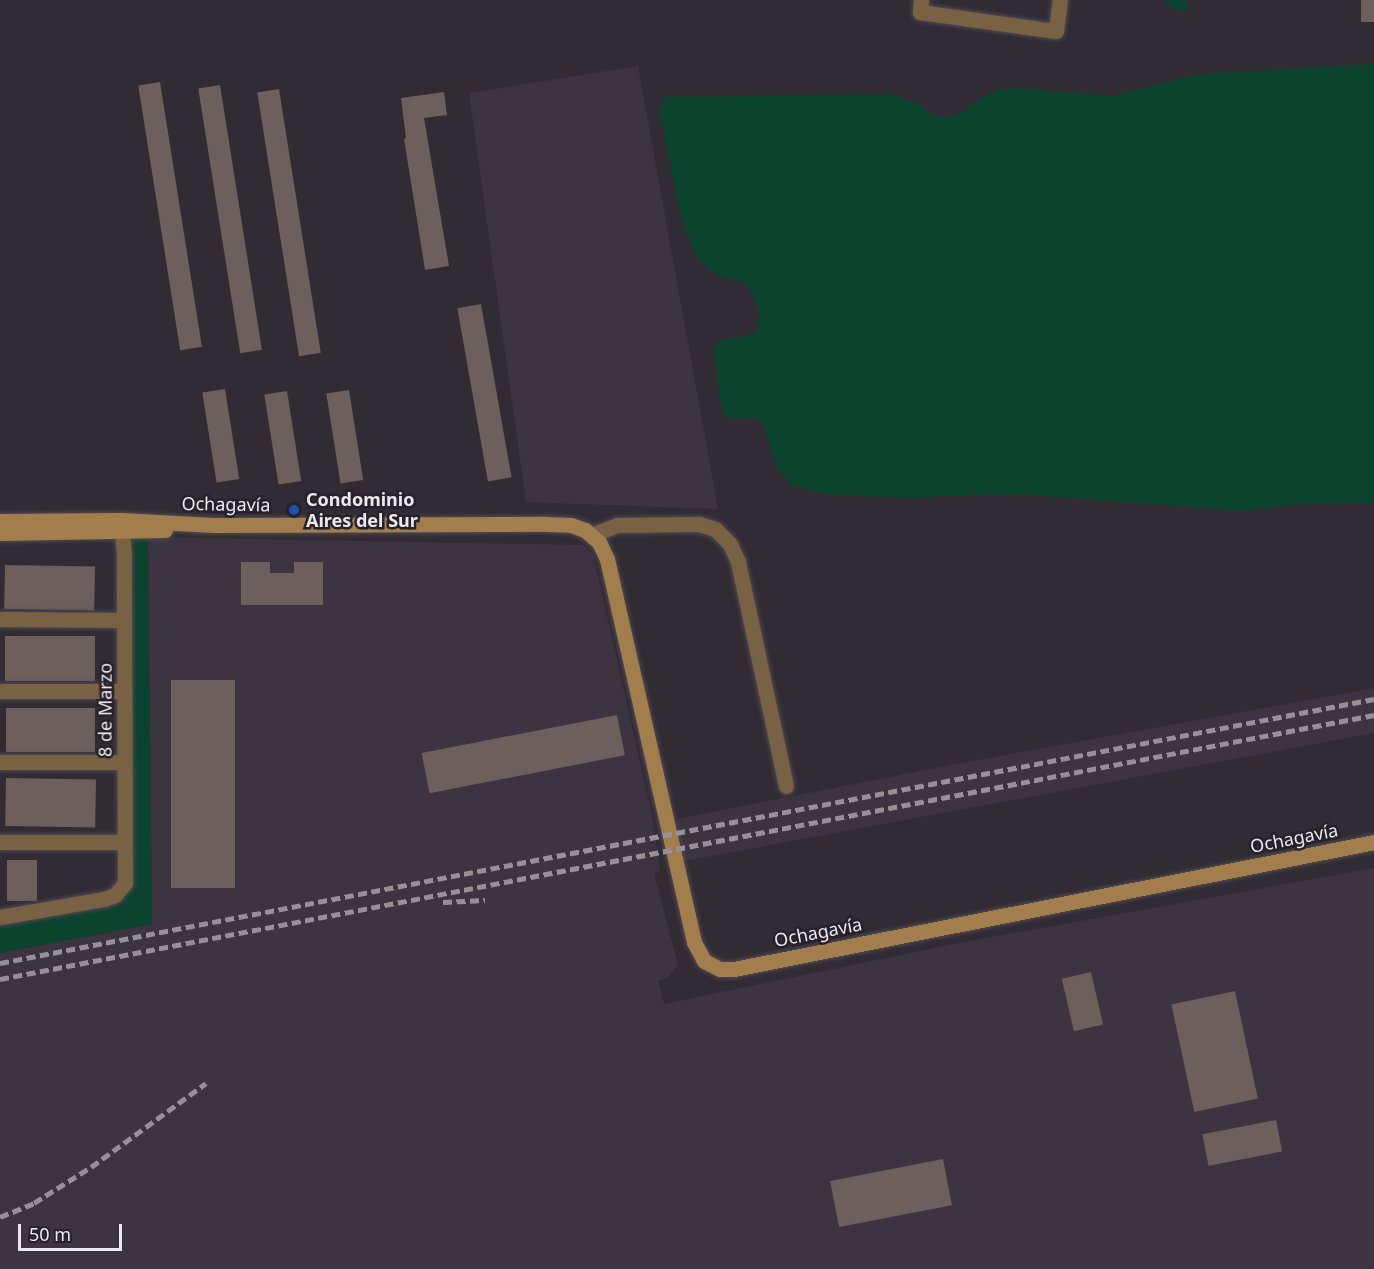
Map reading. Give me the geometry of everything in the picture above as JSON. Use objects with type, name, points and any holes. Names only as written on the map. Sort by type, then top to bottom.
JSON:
[{"type":"main road","points":[[0,521],[122,526]]},
{"type":"main road","name":"Ochagavía","points":[[122,526],[546,524],[571,525],[592,535],[607,559],[694,942],[700,956],[715,967],[734,969],[1374,842]]},
{"type":"main road","points":[[0,533],[122,526]]},
{"type":"street","points":[[921,0],[920,12],[1056,31],[1060,0]]},
{"type":"street","points":[[592,535],[617,525],[699,524],[715,529],[730,544],[738,562],[786,786]]},
{"type":"street","name":"8 de Marzo","points":[[0,917],[115,895],[125,883],[122,526]]},
{"type":"street","points":[[0,619],[124,620]]},
{"type":"street","points":[[0,691],[124,691]]},
{"type":"street","points":[[0,762],[124,762]]},
{"type":"street","points":[[0,842],[124,842]]},
{"type":"shaded area","points":[[638,66],[718,509],[526,502],[469,93]]},
{"type":"shaded area","points":[[148,537],[583,545],[593,554],[652,815],[660,871],[654,873],[678,965],[668,977],[658,981],[664,1004],[959,943],[1374,868],[1374,1269],[0,1269],[0,953],[152,924]]},
{"type":"shaded area","points":[[1374,688],[1374,733],[684,861],[677,819],[950,765]]},
{"type":"green space","points":[[1165,0],[1187,0],[1186,12],[1172,8]]},
{"type":"green space","points":[[1374,64],[1374,503],[1302,504],[1242,511],[1031,495],[990,494],[915,498],[831,495],[795,487],[785,479],[778,471],[764,427],[759,419],[728,418],[722,412],[713,348],[723,339],[747,336],[757,332],[759,316],[756,302],[747,284],[713,273],[694,253],[680,214],[659,108],[664,97],[891,94],[918,104],[931,114],[945,118],[961,113],[981,98],[999,90],[1015,88],[1115,96],[1177,79],[1215,73]]},
{"type":"green space","points":[[129,537],[148,537],[152,924],[0,953],[0,923],[110,908],[119,901],[127,889]]},
{"type":"building","points":[[1361,0],[1374,0],[1374,22],[1361,22]]},
{"type":"building","points":[[160,82],[202,347],[180,350],[138,85]]},
{"type":"building","points":[[220,85],[262,350],[240,353],[198,88]]},
{"type":"building","points":[[279,89],[321,353],[299,356],[257,92]]},
{"type":"building","points":[[444,92],[447,115],[424,118],[449,266],[425,270],[404,139],[406,138],[401,98]]},
{"type":"building","points":[[481,304],[512,477],[488,481],[457,308]]},
{"type":"building","points":[[225,389],[239,479],[217,482],[202,393]]},
{"type":"building","points":[[349,390],[363,480],[341,483],[326,394]]},
{"type":"building","points":[[287,391],[301,481],[279,484],[264,395]]},
{"type":"building","points":[[241,562],[270,562],[270,573],[294,573],[294,562],[323,562],[323,605],[241,605]]},
{"type":"building","points":[[5,565],[95,567],[94,611],[4,609]]},
{"type":"building","points":[[5,636],[95,636],[95,681],[5,681]]},
{"type":"building","points":[[171,680],[235,680],[235,888],[171,888]]},
{"type":"building","points":[[6,708],[95,708],[95,752],[6,752]]},
{"type":"building","points":[[617,715],[625,755],[429,793],[422,753]]},
{"type":"building","points":[[6,778],[96,780],[95,828],[5,826]]},
{"type":"building","points":[[7,860],[37,860],[37,901],[7,901]]},
{"type":"building","points":[[1091,972],[1103,1025],[1074,1031],[1062,979]]},
{"type":"building","points":[[1235,991],[1258,1099],[1194,1112],[1171,1005]]},
{"type":"building","points":[[1276,1120],[1282,1151],[1208,1166],[1202,1134]]},
{"type":"building","points":[[943,1159],[952,1205],[839,1227],[830,1181]]},
{"type":"railway","points":[[0,963],[1374,699]]},
{"type":"railway","points":[[0,979],[1374,715]]},
{"type":"railway","points":[[443,902],[485,900]]},
{"type":"railway","points":[[0,1217],[34,1203],[91,1167],[206,1083]]},
{"type":"place","name":"Condominio Aires del Sur","points":[[294,510]]}]
